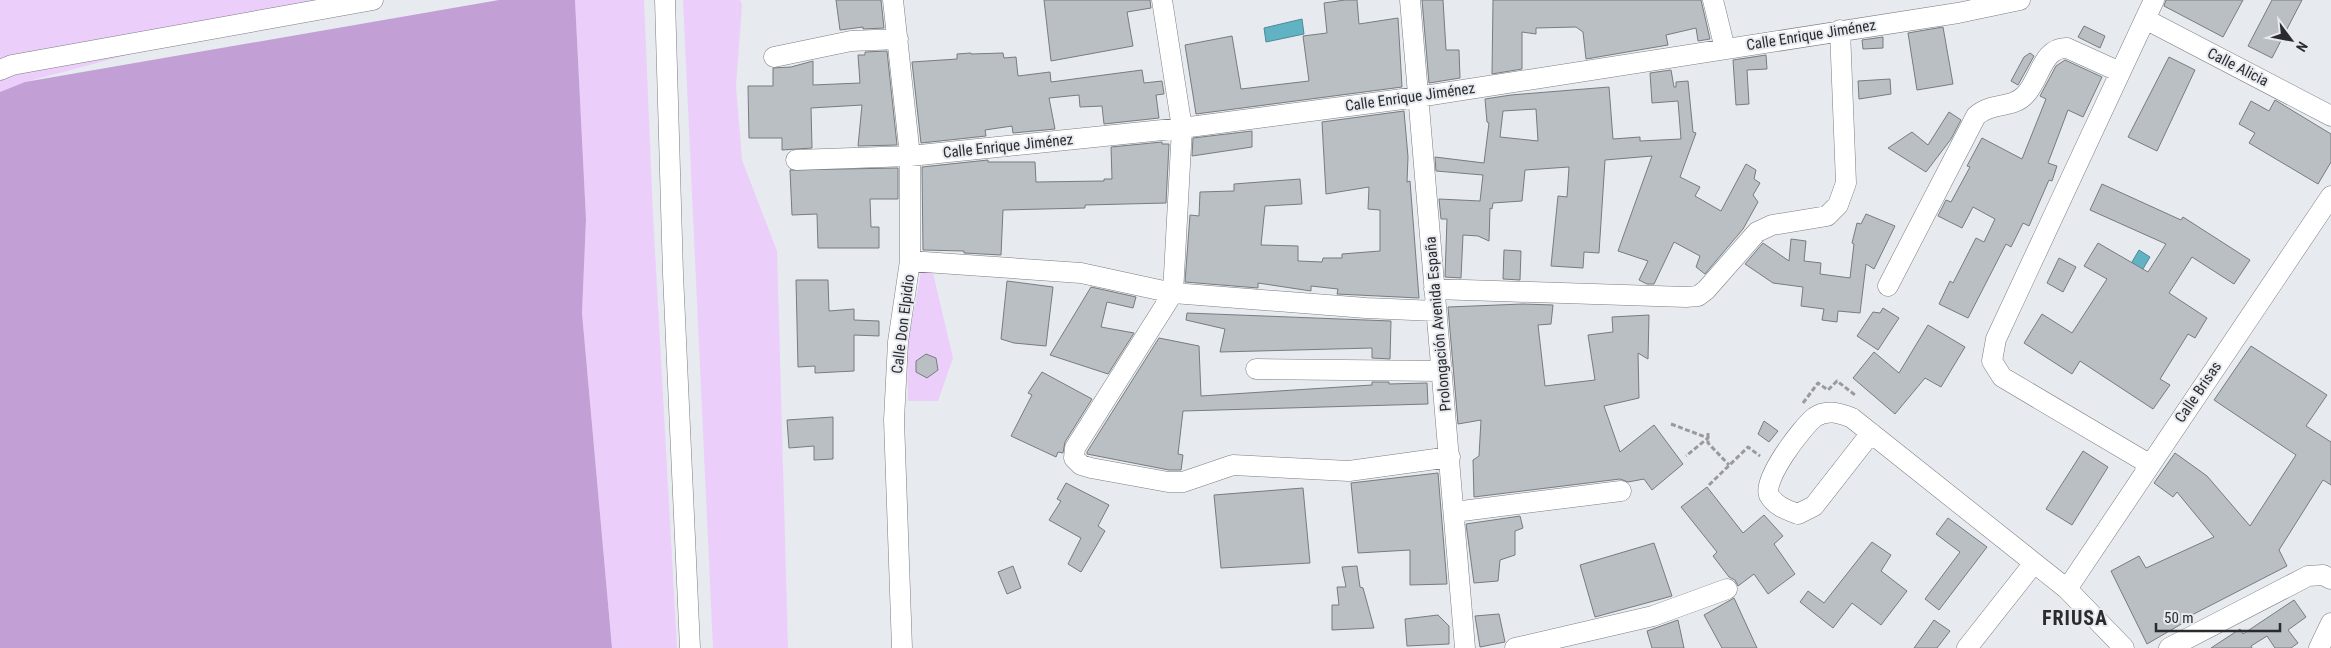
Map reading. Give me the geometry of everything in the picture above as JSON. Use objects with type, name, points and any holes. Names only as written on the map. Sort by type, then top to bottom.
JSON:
[{"type":"street","points":[[0,70],[12,65],[373,0]]},
{"type":"street","points":[[665,0],[673,264],[690,648]]},
{"type":"street","name":"Calle Don Elpidio","points":[[893,0],[910,156],[910,261],[898,342],[894,420],[902,648]]},
{"type":"street","points":[[1162,0],[1182,128],[1173,294],[1075,448],[1074,458],[1081,465],[1168,482],[1183,482],[1233,466],[1349,471],[1450,457]]},
{"type":"street","name":"Prolongación Avenida España","points":[[1410,0],[1465,648]]},
{"type":"street","points":[[1713,0],[1724,49]]},
{"type":"street","name":"Calle Enrique Jiménez","points":[[796,160],[910,156],[1182,128],[1418,97],[1840,30],[1957,6],[2020,0]]},
{"type":"street","points":[[2149,464],[2002,377],[1992,361],[1996,339],[2154,0]]},
{"type":"street","name":"Calle Alicia","points":[[2145,19],[2331,116]]},
{"type":"street","points":[[1434,289],[1698,296],[1706,290],[1757,232],[1772,225],[1827,216],[1838,205],[1846,183],[1840,30]]},
{"type":"street","points":[[774,57],[851,41],[898,39]]},
{"type":"street","points":[[1888,286],[1976,116],[1988,107],[2014,103],[2024,96],[2032,87],[2049,54],[2060,48],[2067,48],[2120,72]]},
{"type":"street","name":"Calle Brisas","points":[[2067,589],[2149,464],[2331,196]]},
{"type":"street","points":[[910,261],[1081,273],[1173,294],[1436,312]]},
{"type":"street","points":[[1256,370],[1441,370]]},
{"type":"street","points":[[1871,433],[1814,506],[1798,514],[1780,506],[1769,494],[1768,484],[1786,452],[1816,416],[1836,411],[1852,418],[1871,433],[2034,563],[2067,589],[2124,648]]},
{"type":"street","points":[[1454,512],[1621,492]]},
{"type":"street","points":[[1967,648],[2034,563]]},
{"type":"street","points":[[2169,648],[2308,576],[2323,575],[2331,579]]},
{"type":"street","points":[[1515,648],[1653,616],[1727,589]]},
{"type":"street","points":[[2319,648],[2331,623]]},
{"type":"path","points":[[1671,424],[1708,438]]},
{"type":"path","points":[[1708,433],[1708,443],[1729,465]]},
{"type":"path","points":[[1686,456],[1708,438]]},
{"type":"path","points":[[1709,485],[1748,447],[1760,456]]},
{"type":"shaded area","points":[[0,0],[336,0],[25,82],[0,92]]},
{"type":"shaded area","points":[[499,0],[575,0],[586,219],[582,313],[612,648],[0,648],[0,92],[25,82]]},
{"type":"shaded area","points":[[575,0],[644,0],[653,216],[677,648],[612,648],[582,313],[586,219]]},
{"type":"shaded area","points":[[683,0],[740,0],[742,5],[736,86],[742,160],[777,251],[788,648],[713,648]]},
{"type":"shaded area","points":[[921,272],[933,273],[953,358],[938,401],[908,401],[907,347]]},
{"type":"water","points":[[1302,19],[1304,34],[1266,42],[1264,28]]},
{"type":"water","points":[[2139,250],[2150,257],[2133,286],[2122,279]]},
{"type":"building","points":[[836,0],[881,0],[884,28],[863,29],[863,27],[840,30]]},
{"type":"building","points":[[1044,0],[1150,0],[1151,8],[1127,12],[1133,46],[1051,61]]},
{"type":"building","points":[[1357,0],[1359,24],[1398,18],[1402,87],[1196,114],[1185,45],[1232,36],[1241,89],[1309,81],[1303,36],[1327,33],[1324,3]]},
{"type":"building","points":[[1422,0],[1443,0],[1446,50],[1459,50],[1460,78],[1429,83]]},
{"type":"building","points":[[1493,0],[1701,0],[1710,39],[1698,41],[1696,28],[1666,35],[1668,45],[1586,59],[1583,32],[1576,27],[1536,28],[1536,34],[1522,32],[1522,69],[1492,74]]},
{"type":"building","points":[[2166,0],[2243,0],[2223,37],[2164,6]]},
{"type":"building","points":[[2272,0],[2302,0],[2272,58],[2248,46]]},
{"type":"building","points":[[2084,26],[2105,36],[2100,48],[2078,37]]},
{"type":"building","points":[[1943,27],[1953,84],[1917,90],[1908,33]]},
{"type":"building","points":[[1883,37],[1883,48],[1863,49],[1862,40]]},
{"type":"building","points":[[887,51],[897,145],[858,146],[862,105],[811,108],[812,148],[782,150],[782,138],[749,138],[748,86],[773,86],[773,68],[791,67],[813,61],[813,85],[860,83],[858,55],[865,55],[865,52]]},
{"type":"building","points":[[1003,53],[1004,58],[1016,57],[1018,76],[1050,72],[1051,82],[1142,70],[1144,83],[1162,81],[1164,94],[1156,95],[1159,118],[1104,124],[1102,106],[1080,107],[1079,95],[1049,98],[1055,129],[1013,133],[1012,126],[985,130],[986,136],[921,143],[912,62],[957,59],[957,54]]},
{"type":"building","points":[[2030,53],[2034,56],[2018,85],[2011,81],[2024,57]]},
{"type":"building","points":[[1766,55],[1767,69],[1747,70],[1749,104],[1736,105],[1733,60]]},
{"type":"building","points":[[2169,57],[2195,70],[2157,151],[2128,137]]},
{"type":"building","points":[[2065,60],[2102,77],[2083,117],[2068,110],[2048,163],[2057,166],[2052,181],[2049,180],[2029,226],[2023,223],[2011,247],[2006,244],[1968,318],[1939,304],[1950,281],[1953,283],[1976,238],[1984,242],[1995,219],[1973,207],[1962,228],[1938,216],[1946,200],[1951,202],[1970,167],[1967,166],[1982,138],[2022,159],[2046,99],[2040,96],[2056,66]]},
{"type":"building","points":[[1671,70],[1674,87],[1676,87],[1676,82],[1688,81],[1693,132],[1696,133],[1680,177],[1700,187],[1695,196],[1721,211],[1746,164],[1756,170],[1754,179],[1760,183],[1753,195],[1758,202],[1743,229],[1705,274],[1696,267],[1700,256],[1674,242],[1654,284],[1647,284],[1639,280],[1648,261],[1618,251],[1652,156],[1605,160],[1599,253],[1584,252],[1583,268],[1551,266],[1558,196],[1567,197],[1569,167],[1525,170],[1522,201],[1493,203],[1492,209],[1490,208],[1489,241],[1478,236],[1463,235],[1461,278],[1445,277],[1447,219],[1441,219],[1439,199],[1480,201],[1483,175],[1436,171],[1435,157],[1484,163],[1489,123],[1487,122],[1485,99],[1609,87],[1613,139],[1640,137],[1640,141],[1681,139],[1678,101],[1652,103],[1650,73]],"holes":[[[1536,109],[1538,141],[1500,137],[1503,111]]]},
{"type":"building","points":[[1890,79],[1891,94],[1859,99],[1858,81]]},
{"type":"building","points":[[2275,100],[2331,134],[2331,162],[2318,184],[2249,143],[2255,133],[2239,124],[2251,101],[2269,111]]},
{"type":"building","points":[[1404,111],[1408,157],[1407,182],[1410,181],[1419,298],[1337,294],[1338,289],[1311,286],[1311,291],[1258,283],[1258,288],[1185,282],[1190,215],[1199,216],[1200,192],[1234,191],[1234,184],[1300,179],[1302,204],[1265,206],[1261,245],[1298,246],[1298,261],[1322,262],[1323,258],[1342,258],[1342,254],[1380,251],[1380,210],[1368,209],[1369,187],[1326,194],[1322,122]]},
{"type":"building","points":[[1949,112],[1961,120],[1951,139],[1926,172],[1888,148],[1912,132],[1928,145]]},
{"type":"building","points":[[1252,131],[1252,147],[1192,156],[1193,138]]},
{"type":"building","points":[[1162,142],[1162,144],[1169,144],[1166,203],[1085,205],[1085,208],[1003,210],[1001,255],[964,253],[964,251],[923,250],[922,167],[988,160],[988,162],[1035,162],[1036,182],[1104,181],[1104,179],[1112,179],[1111,147]]},
{"type":"building","points":[[898,168],[898,199],[870,199],[871,227],[879,227],[879,248],[818,248],[817,214],[792,215],[790,170]]},
{"type":"building","points":[[2102,184],[2181,220],[2183,217],[2250,260],[2234,284],[2192,257],[2169,293],[2207,318],[2195,338],[2188,334],[2160,379],[2170,385],[2153,409],[2080,361],[2072,374],[2024,343],[2042,314],[2072,333],[2107,279],[2084,266],[2098,243],[2148,272],[2166,244],[2090,210]]},
{"type":"building","points":[[1866,214],[1895,226],[1874,269],[1866,264],[1860,313],[1838,311],[1837,322],[1822,320],[1824,309],[1801,306],[1803,287],[1773,283],[1745,264],[1763,243],[1789,261],[1791,239],[1806,241],[1804,261],[1821,263],[1820,274],[1850,278],[1854,244],[1852,243],[1857,223],[1861,224]]},
{"type":"building","points":[[1504,250],[1521,251],[1520,280],[1503,279]]},
{"type":"building","points":[[2059,258],[2076,267],[2063,292],[2047,283]]},
{"type":"building","points":[[796,280],[828,280],[829,311],[854,309],[854,320],[879,321],[879,336],[854,335],[854,371],[815,373],[815,366],[798,367]]},
{"type":"building","points":[[1007,281],[1053,287],[1046,346],[1014,343],[1001,339]]},
{"type":"building","points":[[1091,287],[1136,297],[1133,308],[1107,302],[1101,327],[1134,333],[1108,374],[1050,355]]},
{"type":"building","points":[[1523,304],[1553,305],[1551,324],[1538,325],[1545,386],[1595,380],[1588,335],[1613,332],[1612,317],[1649,315],[1648,359],[1638,353],[1639,398],[1604,406],[1620,452],[1654,425],[1683,464],[1652,490],[1644,479],[1628,482],[1620,479],[1474,497],[1473,460],[1479,456],[1481,420],[1458,424],[1448,307]]},
{"type":"building","points":[[1883,308],[1899,318],[1878,350],[1857,336],[1873,312],[1880,313]]},
{"type":"building","points":[[1187,313],[1391,321],[1390,359],[1372,358],[1372,348],[1220,352],[1225,329],[1186,320]]},
{"type":"building","points":[[1928,325],[1965,347],[1941,387],[1925,378],[1895,414],[1853,378],[1874,352],[1899,373]]},
{"type":"building","points":[[1159,338],[1199,346],[1201,396],[1372,385],[1372,382],[1389,382],[1389,384],[1427,383],[1428,404],[1183,411],[1178,454],[1183,455],[1181,470],[1169,470],[1087,454]]},
{"type":"building","points":[[2251,346],[2327,395],[2306,426],[2331,442],[2331,485],[2323,480],[2279,550],[2287,566],[2188,617],[2190,619],[2147,644],[2111,571],[2139,556],[2146,568],[2214,537],[2177,492],[2173,497],[2154,483],[2175,453],[2207,476],[2250,526],[2296,455],[2214,400]]},
{"type":"building","points":[[926,354],[936,358],[938,370],[927,378],[916,372],[916,361]]},
{"type":"building","points":[[1042,372],[1092,399],[1065,442],[1063,453],[1058,452],[1056,457],[1011,436],[1032,395],[1028,393]]},
{"type":"building","points":[[833,417],[833,459],[814,460],[814,446],[789,448],[787,420]]},
{"type":"building","points":[[1764,421],[1778,431],[1769,442],[1758,434]]},
{"type":"building","points":[[2083,451],[2108,467],[2072,525],[2046,509]]},
{"type":"building","points":[[1438,473],[1447,584],[1410,585],[1410,550],[1358,553],[1351,483]]},
{"type":"building","points":[[1066,483],[1109,505],[1098,526],[1105,531],[1081,572],[1068,564],[1081,538],[1049,520],[1061,501],[1057,499]]},
{"type":"building","points":[[1707,487],[1743,533],[1764,515],[1783,536],[1774,544],[1795,574],[1768,594],[1754,574],[1738,586],[1735,580],[1729,577],[1713,556],[1717,552],[1681,507]]},
{"type":"building","points":[[1303,488],[1310,563],[1221,568],[1214,495]]},
{"type":"building","points":[[1520,516],[1523,528],[1515,531],[1515,555],[1500,560],[1498,581],[1474,583],[1466,524]]},
{"type":"building","points":[[1948,518],[1987,547],[1939,610],[1925,599],[1960,552],[1936,534]]},
{"type":"building","points":[[1872,542],[1891,555],[1881,571],[1907,591],[1881,625],[1852,603],[1833,628],[1800,602],[1808,591],[1824,603]]},
{"type":"building","points":[[1654,543],[1672,596],[1595,617],[1580,565]]},
{"type":"building","points":[[1013,566],[1021,588],[1007,594],[998,572]]},
{"type":"building","points":[[1357,566],[1360,587],[1363,588],[1374,628],[1332,630],[1332,605],[1339,605],[1337,587],[1346,587],[1342,567]]},
{"type":"building","points":[[1734,598],[1757,648],[1722,648],[1704,615]]},
{"type":"building","points":[[2294,600],[2306,617],[2288,630],[2298,643],[2291,648],[2275,648],[2267,636],[2251,646],[2252,648],[2211,648],[2240,629],[2243,634]]},
{"type":"building","points":[[1499,614],[1505,642],[1480,647],[1475,616]]},
{"type":"building","points":[[1438,615],[1449,626],[1449,644],[1407,646],[1405,619]]},
{"type":"building","points":[[1678,620],[1684,648],[1652,648],[1647,631]]},
{"type":"building","points":[[1934,620],[1950,631],[1937,648],[1914,648]]},
{"type":"district","name":"FRIUSA","points":[[2075,618]]}]
